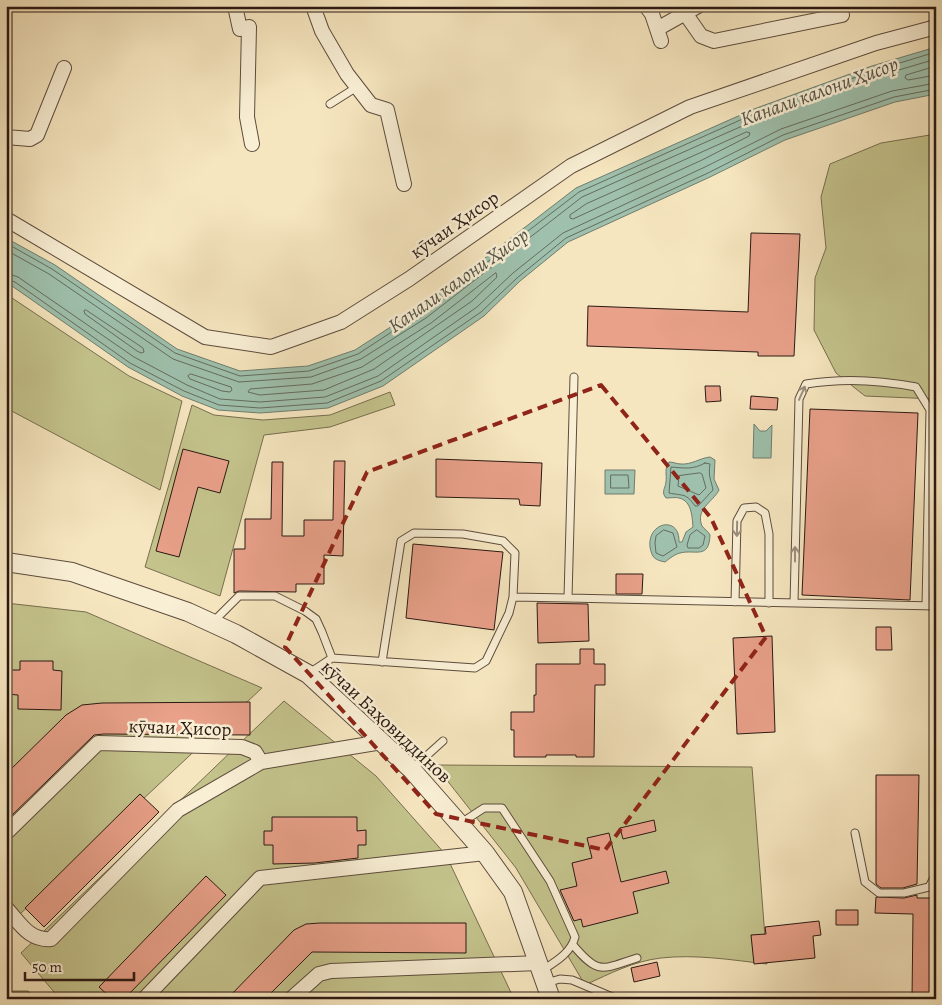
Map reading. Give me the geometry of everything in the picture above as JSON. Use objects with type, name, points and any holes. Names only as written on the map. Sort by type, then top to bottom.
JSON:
[{"type":"street","points":[[235,6],[240,29],[249,28],[247,117],[252,144]]},
{"type":"street","points":[[313,6],[322,31],[357,87],[371,105],[386,110],[404,184]]},
{"type":"street","points":[[646,6],[652,14],[659,35],[685,13],[698,6]]},
{"type":"street","points":[[685,13],[701,36],[714,41],[842,15]]},
{"type":"street","name":"кӯчаи Ҳисор","points":[[6,219],[205,337],[271,347],[341,322],[409,278],[571,166],[690,107],[876,43],[936,26]]},
{"type":"street","points":[[6,137],[30,139],[37,135],[64,68]]},
{"type":"street","name":"кӯчаи Баҳовиддинов","points":[[6,562],[72,572],[188,612],[236,634],[308,674],[412,770],[485,853],[513,892],[544,979]]},
{"type":"street","points":[[6,908],[32,936],[42,940],[51,939],[178,810],[261,762],[382,742]]},
{"type":"street","name":"кӯчаи Ҳисор","points":[[6,833],[98,743],[242,747],[255,752],[261,762]]},
{"type":"street","points":[[144,999],[260,878],[485,853]]},
{"type":"street","points":[[291,999],[319,974],[331,971],[544,979]]},
{"type":"lane","points":[[330,104],[357,87]]},
{"type":"lane","points":[[568,598],[574,377]]},
{"type":"lane","points":[[794,603],[799,399],[806,384],[828,380],[890,382],[916,387],[930,410],[926,606]]},
{"type":"lane","points":[[735,602],[737,521],[744,508],[756,506],[765,513],[769,534],[769,603]]},
{"type":"lane","points":[[308,674],[332,658],[382,662],[475,668],[486,661],[509,613],[513,598],[515,553],[503,541],[463,534],[414,534],[401,541],[382,662]]},
{"type":"lane","points":[[212,623],[239,596],[275,596],[305,611],[316,619],[332,658]]},
{"type":"lane","points":[[513,598],[936,606]]},
{"type":"lane","points":[[412,770],[443,740]]},
{"type":"lane","points":[[460,823],[484,808],[502,808],[550,881],[575,936],[573,946],[559,959],[544,979]]},
{"type":"lane","points":[[855,833],[865,882],[879,893],[904,893],[929,887],[936,874]]},
{"type":"lane","points":[[573,946],[588,963],[598,967],[606,968],[637,958]]},
{"type":"lane","points":[[544,979],[572,980],[616,999]]},
{"type":"highlighted area","points":[[601,385],[711,518],[766,637],[605,850],[436,814],[285,647],[367,472]]},
{"type":"shaded area","points":[[936,134],[936,399],[865,396],[836,373],[814,330],[815,278],[826,248],[821,197],[830,164],[881,143]]},
{"type":"shaded area","points":[[6,294],[129,376],[182,401],[160,490],[6,408]]},
{"type":"shaded area","points":[[390,392],[395,405],[330,427],[264,435],[220,596],[145,567],[192,405],[214,415],[263,420],[330,415]]},
{"type":"shaded area","points":[[6,603],[86,612],[262,688],[6,927]]},
{"type":"shaded area","points":[[284,701],[376,776],[446,855],[514,999],[60,999],[21,953]]},
{"type":"shaded area","points":[[435,765],[752,767],[767,964],[701,957],[661,958],[631,965],[585,985],[516,868]]},
{"type":"shaded area","points":[[6,991],[28,991],[36,999],[6,999]]},
{"type":"water","name":"Канали калони Ҳисор","points":[[936,47],[936,94],[895,102],[785,140],[710,177],[568,242],[520,281],[484,316],[383,386],[328,408],[260,413],[218,410],[182,396],[128,367],[12,286],[6,284],[6,238],[55,265],[177,349],[240,371],[308,366],[355,350],[420,308],[576,188],[754,109],[872,66]]},
{"type":"water","points":[[754,424],[760,431],[766,431],[772,425],[771,458],[753,458]]},
{"type":"water","points":[[710,457],[715,460],[714,479],[719,490],[701,515],[702,526],[710,535],[707,548],[700,552],[678,554],[665,562],[656,559],[651,551],[650,539],[658,527],[669,525],[674,528],[678,533],[679,542],[682,542],[686,532],[693,527],[691,510],[687,502],[679,498],[666,498],[665,496],[667,465],[669,462],[680,464]]},
{"type":"water","points":[[605,470],[635,470],[634,494],[605,494]]},
{"type":"building","points":[[751,233],[800,234],[794,356],[758,356],[758,352],[587,346],[588,306],[748,312]]},
{"type":"building","points":[[705,386],[720,386],[721,401],[706,402]]},
{"type":"building","points":[[751,396],[778,398],[777,410],[750,409]]},
{"type":"building","points":[[810,409],[918,413],[910,600],[802,595]]},
{"type":"building","points":[[183,449],[229,461],[220,493],[198,487],[179,557],[156,551]]},
{"type":"building","points":[[436,459],[542,463],[540,506],[520,505],[519,499],[436,497]]},
{"type":"building","points":[[334,461],[345,461],[343,556],[324,555],[324,584],[296,584],[296,592],[239,591],[234,593],[234,549],[245,549],[245,519],[271,519],[272,462],[283,462],[282,536],[304,536],[304,520],[333,520]]},
{"type":"building","points":[[413,544],[503,552],[494,630],[406,618]]},
{"type":"building","points":[[616,574],[643,574],[642,594],[616,594]]},
{"type":"building","points":[[537,603],[588,604],[589,641],[538,643]]},
{"type":"building","points":[[876,627],[891,627],[892,650],[876,650]]},
{"type":"building","points":[[772,636],[775,732],[737,734],[733,638]]},
{"type":"building","points":[[580,649],[594,649],[594,664],[605,664],[605,685],[595,685],[594,757],[546,755],[546,757],[514,757],[514,730],[511,730],[511,712],[534,712],[536,664],[580,664]]},
{"type":"building","points":[[20,661],[53,661],[53,670],[62,671],[61,710],[18,709],[18,695],[6,694],[6,670],[20,670]]},
{"type":"building","points":[[250,702],[250,735],[94,735],[6,821],[6,774],[66,715],[82,705],[102,703]]},
{"type":"building","points":[[876,775],[919,775],[917,884],[903,888],[881,888],[876,884]]},
{"type":"building","points":[[140,794],[159,812],[44,927],[25,908]]},
{"type":"building","points":[[272,817],[357,817],[357,831],[366,830],[366,845],[358,845],[358,858],[315,863],[273,864],[273,845],[264,845],[264,831],[272,831]]},
{"type":"building","points":[[654,820],[656,831],[623,839],[620,828]]},
{"type":"building","points":[[609,833],[621,882],[666,871],[669,883],[633,892],[638,913],[583,927],[581,919],[574,921],[560,890],[577,886],[572,863],[592,858],[587,838]]},
{"type":"building","points":[[206,876],[226,895],[124,999],[112,999],[99,987]]},
{"type":"building","points":[[917,895],[917,898],[936,898],[936,928],[931,928],[931,999],[912,999],[913,914],[875,913],[876,897],[904,898]]},
{"type":"building","points":[[836,910],[858,910],[858,925],[836,925]]},
{"type":"building","points":[[819,921],[821,935],[813,936],[815,958],[754,964],[751,935],[766,934],[765,927]]},
{"type":"building","points":[[466,923],[466,953],[312,952],[265,999],[227,999],[294,930],[306,924]]},
{"type":"building","points":[[657,962],[660,976],[634,982],[631,968]]}]
